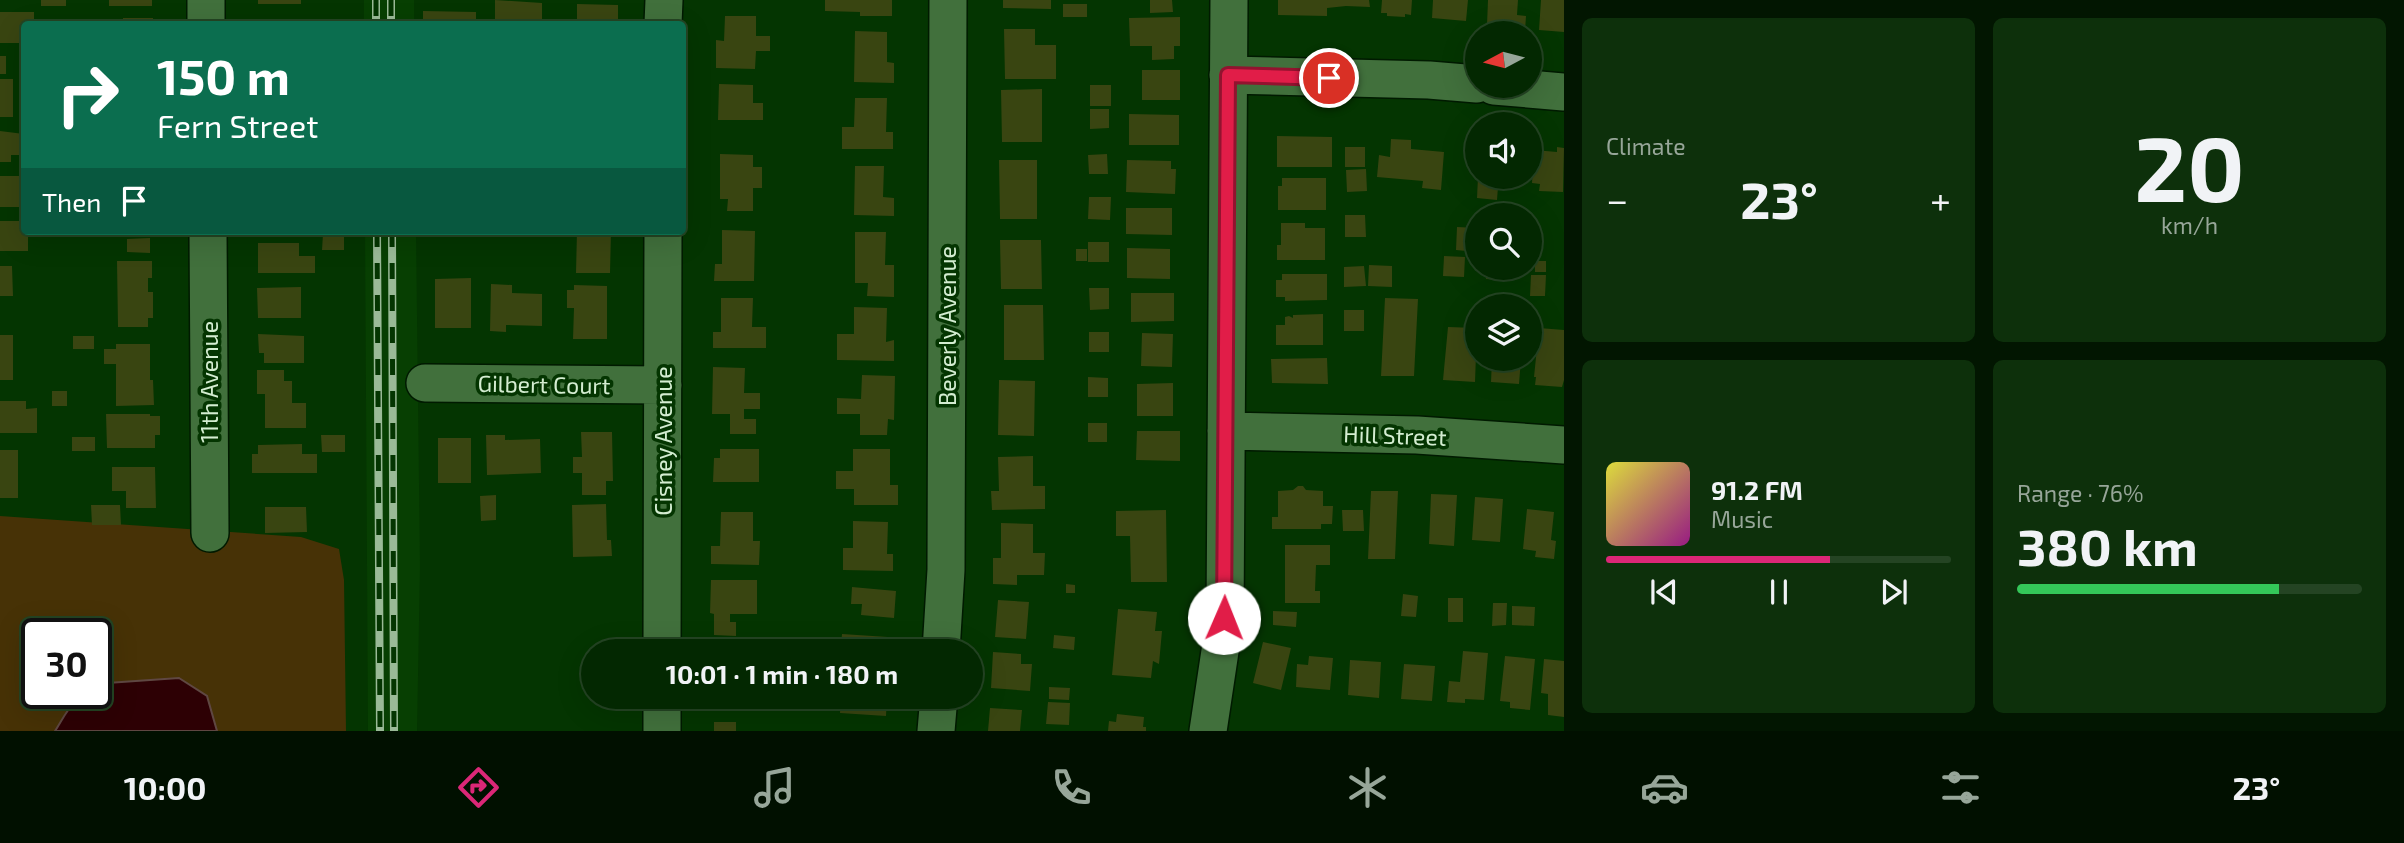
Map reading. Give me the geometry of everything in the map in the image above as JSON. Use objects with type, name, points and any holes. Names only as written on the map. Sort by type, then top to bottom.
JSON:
[{"type":"street","points":[[206,0],[206,21]]},
{"type":"street","points":[[663,21],[664,0]]},
{"type":"street","name":"Beverly Avenue","points":[[942,639],[946,556],[948,0]]},
{"type":"street","points":[[1208,731],[1224,618],[1228,0]]},
{"type":"street","points":[[1228,75],[1465,83]]},
{"type":"street","points":[[1542,90],[1564,92]]},
{"type":"street","name":"11th Avenue","points":[[208,235],[209,533]]},
{"type":"street","name":"Cisney Avenue","points":[[663,235],[663,639]]},
{"type":"street","name":"Gilbert Court","points":[[425,383],[663,385]]},
{"type":"street","name":"Hill Street","points":[[1226,431],[1417,435],[1564,444]]},
{"type":"street","points":[[662,709],[662,731]]},
{"type":"street","points":[[936,731],[938,709]]},
{"type":"shaded area","points":[[364,0],[414,0],[414,21],[364,21]]},
{"type":"shaded area","points":[[365,235],[416,235],[420,566],[417,731],[368,731]]},
{"type":"shaded area","points":[[0,516],[301,537],[339,549],[344,580],[346,731],[0,731]]},
{"type":"shaded area","points":[[179,678],[207,696],[217,731],[55,731],[69,709],[112,709],[112,683]]},
{"type":"building","points":[[41,0],[66,0],[66,6],[41,6]]},
{"type":"building","points":[[109,0],[152,0],[152,6],[109,6]]},
{"type":"building","points":[[258,0],[301,0],[301,4],[258,4]]},
{"type":"building","points":[[495,0],[542,3],[542,21],[495,21]]},
{"type":"building","points":[[825,0],[892,0],[892,16],[860,16],[860,12],[825,11]]},
{"type":"building","points":[[1003,0],[1051,0],[1051,9],[1003,8]]},
{"type":"building","points":[[1150,0],[1172,0],[1173,12],[1150,13]]},
{"type":"building","points":[[1278,0],[1369,0],[1370,7],[1327,8],[1327,16],[1278,15]]},
{"type":"building","points":[[1382,0],[1412,0],[1411,15],[1387,16],[1387,13],[1381,13]]},
{"type":"building","points":[[1433,0],[1468,0],[1466,21],[1432,18]]},
{"type":"building","points":[[1488,0],[1518,0],[1517,15],[1526,16],[1526,21],[1487,21]]},
{"type":"building","points":[[1541,0],[1564,0],[1564,32],[1542,30],[1542,21],[1540,21]]},
{"type":"building","points":[[577,4],[618,5],[618,21],[577,21]]},
{"type":"building","points":[[1063,4],[1087,4],[1087,17],[1063,17]]},
{"type":"building","points":[[423,11],[476,12],[476,21],[423,21]]},
{"type":"building","points":[[0,12],[34,12],[34,21],[21,21],[21,43],[0,43]]},
{"type":"building","points":[[725,16],[756,16],[756,36],[770,36],[770,51],[756,51],[755,69],[716,68],[716,40],[724,41]]},
{"type":"building","points":[[1180,17],[1180,46],[1174,46],[1174,59],[1152,60],[1152,46],[1130,46],[1129,18]]},
{"type":"building","points":[[123,18],[153,18],[153,21],[123,21]]},
{"type":"building","points":[[300,20],[300,21],[257,21]]},
{"type":"building","points":[[1004,29],[1035,29],[1035,45],[1056,45],[1056,79],[1005,79]]},
{"type":"building","points":[[855,31],[887,32],[887,62],[894,63],[894,83],[854,82]]},
{"type":"building","points":[[0,56],[6,56],[6,74],[0,74]]},
{"type":"building","points":[[1142,70],[1180,70],[1180,100],[1142,100]]},
{"type":"building","points":[[0,79],[13,79],[13,117],[0,117]]},
{"type":"building","points":[[719,84],[753,85],[753,103],[763,103],[763,120],[718,120]]},
{"type":"building","points":[[1090,85],[1111,85],[1111,106],[1090,106]]},
{"type":"building","points":[[1042,89],[1042,142],[1002,142],[1001,90]]},
{"type":"building","points":[[855,98],[887,98],[886,132],[893,132],[893,149],[842,149],[842,127],[854,127]]},
{"type":"building","points":[[1090,109],[1109,109],[1109,128],[1090,129]]},
{"type":"building","points":[[1129,114],[1179,115],[1179,145],[1129,145]]},
{"type":"building","points":[[0,131],[21,134],[21,155],[11,155],[11,162],[0,162]]},
{"type":"building","points":[[1277,136],[1332,137],[1332,167],[1277,167]]},
{"type":"building","points":[[1391,139],[1411,140],[1411,149],[1444,152],[1441,190],[1422,188],[1423,181],[1377,177],[1379,155],[1390,157]]},
{"type":"building","points":[[1345,147],[1365,147],[1365,167],[1345,167]]},
{"type":"building","points":[[1557,147],[1564,148],[1563,192],[1539,191],[1542,189],[1542,151],[1557,152]]},
{"type":"building","points":[[720,154],[753,155],[753,167],[762,167],[762,188],[753,188],[753,211],[727,211],[728,199],[720,199]]},
{"type":"building","points":[[1107,154],[1108,174],[1089,174],[1088,155]]},
{"type":"building","points":[[999,160],[1037,160],[1037,219],[1000,219]]},
{"type":"building","points":[[1127,160],[1171,161],[1171,169],[1176,169],[1175,194],[1126,192]]},
{"type":"building","points":[[855,166],[884,166],[883,197],[894,198],[894,216],[854,215]]},
{"type":"building","points":[[1366,169],[1367,191],[1347,192],[1346,170]]},
{"type":"building","points":[[0,176],[21,176],[21,207],[0,207]]},
{"type":"building","points":[[1282,178],[1326,178],[1326,210],[1278,210],[1278,186],[1282,186]]},
{"type":"building","points":[[1477,189],[1498,189],[1497,200],[1477,198]]},
{"type":"building","points":[[1089,197],[1111,197],[1110,220],[1088,219]]},
{"type":"building","points":[[1126,208],[1172,208],[1172,235],[1126,234]]},
{"type":"building","points":[[1345,215],[1365,215],[1366,237],[1345,237]]},
{"type":"building","points":[[0,221],[21,221],[21,235],[28,235],[28,251],[0,251]]},
{"type":"building","points":[[1281,223],[1305,223],[1305,228],[1325,228],[1325,260],[1277,260],[1277,245],[1281,245]]},
{"type":"building","points":[[1457,227],[1465,227],[1465,251],[1456,250]]},
{"type":"building","points":[[722,230],[755,231],[754,281],[714,281],[715,264],[722,264]]},
{"type":"building","points":[[855,232],[886,232],[885,265],[894,265],[894,297],[867,296],[868,283],[855,283]]},
{"type":"building","points":[[323,235],[344,235],[344,250],[322,250]]},
{"type":"building","points":[[577,235],[611,235],[610,273],[576,273]]},
{"type":"building","points":[[150,238],[150,253],[127,252],[127,239]]},
{"type":"building","points":[[1000,240],[1041,240],[1042,289],[1001,289]]},
{"type":"building","points":[[1088,242],[1109,242],[1109,262],[1088,262]]},
{"type":"building","points":[[258,243],[299,243],[299,256],[315,256],[315,273],[258,273]]},
{"type":"building","points":[[1127,248],[1170,249],[1170,279],[1127,278]]},
{"type":"building","points":[[1076,249],[1087,249],[1087,261],[1076,261]]},
{"type":"building","points":[[1444,256],[1465,257],[1464,277],[1443,276]]},
{"type":"building","points":[[117,261],[152,261],[152,278],[148,278],[148,292],[153,292],[153,318],[148,318],[148,327],[118,327]]},
{"type":"building","points":[[1542,261],[1546,261],[1546,272],[1542,272]]},
{"type":"building","points":[[1369,265],[1392,266],[1392,287],[1368,286]]},
{"type":"building","points":[[0,266],[12,266],[13,296],[0,296]]},
{"type":"building","points":[[1364,266],[1366,286],[1344,287],[1344,267]]},
{"type":"building","points":[[1282,274],[1327,274],[1327,300],[1285,301],[1285,297],[1276,297],[1276,280],[1282,280]]},
{"type":"building","points":[[1542,275],[1546,275],[1545,296],[1530,294],[1531,280],[1542,280]]},
{"type":"building","points":[[471,278],[471,328],[435,328],[435,279]]},
{"type":"building","points":[[491,284],[512,285],[512,293],[542,294],[542,326],[506,325],[506,332],[490,331]]},
{"type":"building","points":[[574,285],[607,286],[607,339],[573,339],[574,308],[567,308],[567,290],[574,290]]},
{"type":"building","points":[[301,287],[301,318],[258,318],[257,288]]},
{"type":"building","points":[[1089,288],[1109,288],[1109,309],[1090,310]]},
{"type":"building","points":[[1131,293],[1174,293],[1174,321],[1131,322]]},
{"type":"building","points":[[721,298],[753,298],[752,327],[766,327],[766,348],[713,348],[713,332],[721,332]]},
{"type":"building","points":[[1385,298],[1418,299],[1414,376],[1381,376]]},
{"type":"building","points":[[1004,305],[1043,305],[1044,360],[1004,360]]},
{"type":"building","points":[[854,307],[887,308],[886,342],[894,340],[894,361],[837,360],[837,334],[854,334]]},
{"type":"building","points":[[1344,310],[1364,310],[1364,331],[1344,331]]},
{"type":"building","points":[[1323,314],[1323,345],[1276,345],[1276,325],[1285,325],[1285,317]]},
{"type":"building","points":[[1448,327],[1465,328],[1465,371],[1475,371],[1475,382],[1443,380]]},
{"type":"building","points":[[1542,328],[1564,330],[1562,387],[1535,385],[1535,371],[1542,371]]},
{"type":"building","points":[[1089,332],[1109,332],[1109,352],[1089,352]]},
{"type":"building","points":[[1142,333],[1173,334],[1172,367],[1141,366]]},
{"type":"building","points":[[258,334],[304,336],[304,363],[264,363],[264,353],[259,353]]},
{"type":"building","points":[[0,335],[13,335],[13,380],[0,380]]},
{"type":"building","points":[[73,336],[94,336],[94,349],[73,349]]},
{"type":"building","points":[[116,344],[150,344],[150,380],[153,380],[154,405],[116,406],[116,364],[104,364],[104,349],[116,349]]},
{"type":"building","points":[[1327,358],[1328,384],[1272,383],[1271,359]]},
{"type":"building","points":[[713,367],[745,368],[744,393],[760,393],[760,409],[744,409],[744,419],[756,419],[756,434],[730,434],[730,414],[712,414]]},
{"type":"building","points":[[257,370],[284,370],[284,381],[292,381],[292,403],[306,403],[306,428],[265,428],[265,394],[257,394]]},
{"type":"building","points":[[1491,371],[1520,371],[1519,384],[1491,382]]},
{"type":"building","points":[[862,375],[895,376],[894,420],[888,419],[887,435],[860,435],[860,414],[837,414],[837,398],[861,399]]},
{"type":"building","points":[[1088,377],[1108,378],[1108,397],[1088,397]]},
{"type":"building","points":[[999,380],[1035,381],[1034,436],[998,435]]},
{"type":"building","points":[[1173,383],[1173,416],[1137,416],[1137,384]]},
{"type":"building","points":[[52,391],[67,391],[67,406],[52,406]]},
{"type":"building","points":[[0,401],[26,401],[26,409],[37,408],[37,433],[0,433]]},
{"type":"building","points":[[106,414],[160,416],[160,435],[155,435],[155,448],[107,448]]},
{"type":"building","points":[[1088,423],[1107,423],[1107,442],[1088,442]]},
{"type":"building","points":[[1137,431],[1180,431],[1180,461],[1136,460]]},
{"type":"building","points":[[581,432],[612,432],[613,481],[606,481],[606,495],[582,495],[582,473],[573,473],[573,457],[582,457]]},
{"type":"building","points":[[321,435],[345,435],[345,452],[322,452]]},
{"type":"building","points":[[486,435],[505,435],[505,440],[540,439],[541,473],[487,475]]},
{"type":"building","points":[[72,437],[95,437],[95,451],[72,451]]},
{"type":"building","points":[[438,438],[471,438],[471,483],[438,483]]},
{"type":"building","points":[[302,444],[302,454],[317,454],[317,473],[252,473],[252,454],[258,454],[258,445]]},
{"type":"building","points":[[720,449],[759,449],[759,482],[713,482],[714,458],[720,458]]},
{"type":"building","points":[[853,449],[890,449],[890,485],[898,485],[898,505],[854,505],[854,489],[836,489],[836,471],[853,471]]},
{"type":"building","points":[[0,450],[18,450],[18,498],[0,498]]},
{"type":"building","points":[[1033,456],[1033,486],[1045,486],[1045,509],[992,510],[991,491],[999,491],[998,457]]},
{"type":"building","points":[[112,467],[155,467],[156,508],[126,508],[126,491],[112,491]]},
{"type":"building","points":[[1303,486],[1306,490],[1323,491],[1323,506],[1333,506],[1332,524],[1321,524],[1321,529],[1272,529],[1272,517],[1278,517],[1278,491],[1293,490]]},
{"type":"building","points":[[1371,491],[1398,491],[1395,559],[1368,559]]},
{"type":"building","points":[[1431,494],[1457,495],[1454,546],[1429,544]]},
{"type":"building","points":[[496,495],[496,520],[481,521],[480,496]]},
{"type":"building","points":[[1475,497],[1503,499],[1500,542],[1472,540]]},
{"type":"building","points":[[606,504],[607,540],[611,540],[612,556],[573,557],[572,505]]},
{"type":"building","points":[[91,505],[120,505],[121,525],[92,525]]},
{"type":"building","points":[[265,507],[306,507],[307,532],[265,533]]},
{"type":"building","points":[[1527,509],[1554,512],[1551,540],[1556,541],[1554,559],[1535,557],[1536,551],[1523,549]]},
{"type":"building","points":[[1166,510],[1167,582],[1131,582],[1130,536],[1116,536],[1116,511]]},
{"type":"building","points":[[1342,510],[1363,510],[1364,531],[1343,531]]},
{"type":"building","points":[[721,512],[753,512],[753,541],[760,541],[759,565],[711,564],[711,546],[720,546]]},
{"type":"building","points":[[853,521],[888,522],[887,554],[893,554],[893,571],[843,570],[843,548],[853,548]]},
{"type":"building","points":[[1001,523],[1033,524],[1033,553],[1045,553],[1044,575],[1017,575],[1017,585],[993,584],[993,558],[1001,558]]},
{"type":"building","points":[[1285,545],[1330,545],[1330,565],[1316,565],[1315,591],[1320,591],[1320,603],[1285,603]]},
{"type":"building","points":[[711,580],[757,580],[757,614],[730,614],[730,622],[736,622],[736,636],[714,635],[714,614],[710,613]]},
{"type":"building","points":[[1066,584],[1075,585],[1075,593],[1066,593]]},
{"type":"building","points":[[852,587],[896,591],[894,618],[861,615],[862,604],[851,604]]},
{"type":"building","points":[[1403,594],[1418,596],[1416,617],[1401,616]]},
{"type":"building","points":[[1448,598],[1463,598],[1463,622],[1448,622]]},
{"type":"building","points":[[998,600],[1029,602],[1026,639],[995,637]]},
{"type":"building","points":[[1493,603],[1507,603],[1506,625],[1492,626]]},
{"type":"building","points":[[1512,606],[1535,607],[1534,626],[1512,625]]},
{"type":"building","points":[[1118,609],[1157,612],[1155,631],[1162,631],[1159,664],[1153,661],[1151,678],[1112,675]]},
{"type":"building","points":[[1273,611],[1297,612],[1296,627],[1273,625]]},
{"type":"building","points":[[842,634],[888,637],[888,639],[842,639]]},
{"type":"building","points":[[1054,635],[1075,637],[1074,650],[1053,648]]},
{"type":"building","points":[[1263,642],[1291,648],[1281,690],[1253,683]]},
{"type":"building","points":[[1463,651],[1488,653],[1484,700],[1447,702],[1449,681],[1460,682]]},
{"type":"building","points":[[993,652],[1021,654],[1021,664],[1032,664],[1030,691],[991,688]]},
{"type":"building","points":[[1309,656],[1333,658],[1330,690],[1296,687],[1297,664],[1308,665]]},
{"type":"building","points":[[1505,656],[1535,659],[1530,710],[1510,708],[1510,702],[1500,701]]},
{"type":"building","points":[[1544,659],[1564,661],[1564,717],[1548,715],[1548,694],[1541,693]]},
{"type":"building","points":[[1350,660],[1381,662],[1379,698],[1348,695]]},
{"type":"building","points":[[1404,664],[1435,666],[1432,701],[1401,699]]},
{"type":"building","points":[[1049,687],[1070,688],[1069,700],[1049,699]]},
{"type":"building","points":[[1048,702],[1070,703],[1069,725],[1046,724]]},
{"type":"building","points":[[990,708],[1022,710],[1020,731],[988,731]]},
{"type":"building","points":[[840,709],[886,709],[886,716],[840,713]]},
{"type":"building","points":[[1117,714],[1144,717],[1143,727],[1146,727],[1146,731],[1108,731],[1109,721],[1116,722]]},
{"type":"building","points":[[714,722],[736,722],[736,731],[714,731]]},
{"type":"railway","points":[[376,0],[376,21]]},
{"type":"railway","points":[[391,0],[391,21]]},
{"type":"railway","points":[[377,235],[380,731]]},
{"type":"railway","points":[[392,235],[394,731]]},
{"type":"route","points":[[1224,618],[1228,75],[1329,78]]}]
